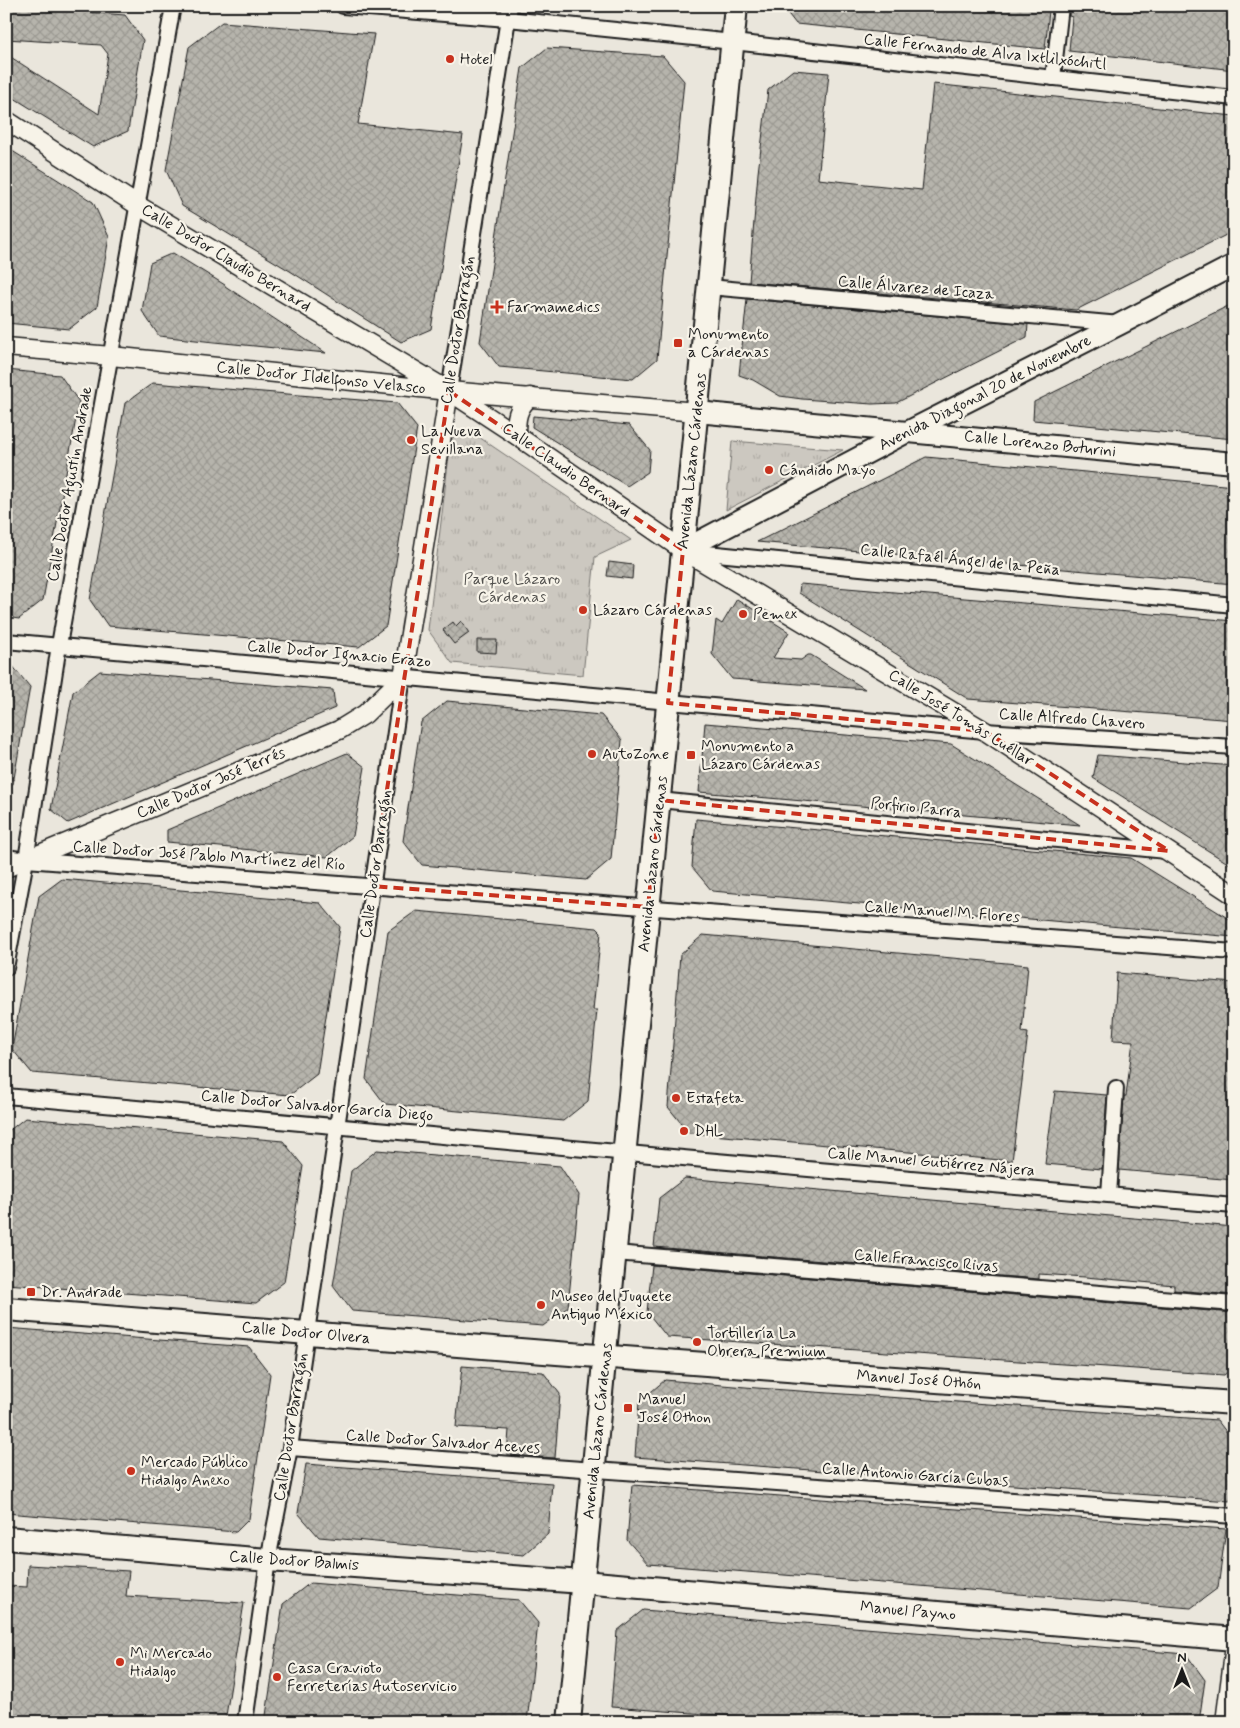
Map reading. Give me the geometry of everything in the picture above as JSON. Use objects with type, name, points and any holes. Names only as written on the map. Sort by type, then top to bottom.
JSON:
[{"type":"main road","name":"Avenida Lázaro Cárdenas","points":[[573,1722],[583,1582],[736,6]]},
{"type":"main road","name":"Avenida Diagonal 20 de Noviembre","points":[[683,550],[909,431],[1234,265]]},
{"type":"main road","name":"Calle Lorenzo Boturini","points":[[696,412],[1234,463]]},
{"type":"main road","name":"Calle Doctor Olvera","points":[[6,1309],[605,1356]]},
{"type":"main road","name":"Manuel José Othón","points":[[605,1356],[1234,1403]]},
{"type":"main road","name":"Calle Doctor Balmis","points":[[6,1538],[268,1560],[583,1582]]},
{"type":"main road","name":"Manuel Payno","points":[[583,1582],[1234,1639]]},
{"type":"street","name":"Calle Doctor Agustín Andrade","points":[[6,968],[26,860],[59,645],[173,6]]},
{"type":"street","name":"Calle Fernando de Alva Ixtlilxóchitl","points":[[343,6],[509,12],[732,42],[1234,98]]},
{"type":"street","points":[[1053,78],[1061,6]]},
{"type":"street","name":"Calle Doctor Barragán","points":[[245,1722],[268,1560],[290,1448],[402,677],[509,12]]},
{"type":"street","name":"Calle Doctor Claudio Bernard","points":[[6,120],[137,206],[449,391]]},
{"type":"street","name":"Calle Álvarez de Icaza","points":[[709,287],[1120,324]]},
{"type":"street","name":"Calle Doctor Ildelfonso Velasco","points":[[6,347],[449,391],[530,396],[696,412]]},
{"type":"street","name":"Calle Claudio Bernard","points":[[449,391],[683,550]]},
{"type":"street","points":[[516,435],[518,410],[530,396]]},
{"type":"street","name":"Calle Rafaél Ángel de la Peña","points":[[683,550],[1234,605]]},
{"type":"street","name":"Calle José Tomás Cuéllar","points":[[683,550],[985,730],[1234,895]]},
{"type":"street","name":"Calle Doctor Ignacio Erazo","points":[[6,641],[668,703]]},
{"type":"street","name":"Calle Doctor José Terrés","points":[[6,868],[339,730],[365,714],[402,677]]},
{"type":"street","name":"Calle Alfredo Chavero","points":[[668,703],[985,730],[1234,747]]},
{"type":"street","name":"Porfirio Parra","points":[[659,800],[1169,851]]},
{"type":"street","name":"Calle Doctor José Pablo Martínez del Río","points":[[6,857],[648,907]]},
{"type":"street","name":"Calle Manuel M. Flores","points":[[648,907],[1234,952]]},
{"type":"street","points":[[1109,1195],[1116,1088]]},
{"type":"street","name":"Calle Doctor Salvador García Diego","points":[[6,1096],[625,1152]]},
{"type":"street","name":"Calle Manuel Gutiérrez Nájera","points":[[625,1152],[1234,1206]]},
{"type":"street","name":"Calle Francisco Rivas","points":[[615,1253],[1234,1304]]},
{"type":"street","name":"Calle Doctor Salvador Aceves","points":[[290,1448],[594,1470]]},
{"type":"street","name":"Calle Antonio García Cubas","points":[[594,1470],[1234,1516]]},
{"type":"street","points":[[1225,1722],[1234,1653]]},
{"type":"highlighted area","points":[[449,391],[683,550],[668,703],[985,731],[1169,851],[659,800],[648,907],[372,886]]},
{"type":"green space","name":"Parque Lázaro Cárdenas","points":[[467,429],[631,540],[595,557],[583,675],[452,663],[428,630],[451,439]]},
{"type":"green space","points":[[732,441],[843,450],[726,510]]},
{"type":"building","points":[[6,6],[125,15],[143,40],[128,131],[93,147],[6,93],[6,54],[99,114],[108,54],[101,45],[6,39]]},
{"type":"building","points":[[782,6],[1052,6],[1052,11],[1049,11],[1045,49],[796,24]]},
{"type":"building","points":[[1070,6],[1234,6],[1234,70],[1069,51],[1072,17],[1069,16]]},
{"type":"building","points":[[222,22],[374,34],[358,124],[463,135],[431,329],[401,342],[290,271],[182,206],[166,170],[189,47]]},
{"type":"building","points":[[547,48],[663,56],[684,81],[657,359],[633,379],[499,367],[480,342],[522,68]]},
{"type":"building","points":[[793,70],[829,73],[818,179],[922,190],[933,84],[1234,116],[1234,231],[1076,310],[749,282],[758,173],[768,90]]},
{"type":"building","points":[[6,147],[93,202],[109,237],[97,307],[69,329],[6,323]]},
{"type":"building","points":[[173,253],[225,285],[326,353],[159,336],[142,311],[150,263]]},
{"type":"building","points":[[747,299],[1028,324],[1027,337],[896,403],[872,404],[802,399],[780,396],[753,380],[739,375]]},
{"type":"building","points":[[1234,303],[1234,439],[1033,420],[1034,402]]},
{"type":"building","points":[[6,370],[60,375],[79,402],[43,600],[19,619],[6,617]]},
{"type":"building","points":[[153,383],[397,403],[417,428],[386,626],[359,647],[108,626],[90,600],[125,403]]},
{"type":"building","points":[[533,416],[629,425],[650,450],[648,472],[627,486],[532,427]]},
{"type":"building","points":[[926,457],[1234,486],[1234,584],[757,542]]},
{"type":"building","points":[[609,562],[633,565],[632,579],[607,576]]},
{"type":"building","points":[[800,584],[1234,621],[1234,720],[968,699],[799,593]]},
{"type":"building","points":[[737,599],[789,632],[773,658],[801,660],[811,655],[865,689],[732,679],[712,654],[716,620],[722,624]]},
{"type":"building","points":[[461,621],[469,633],[454,644],[443,630],[453,622],[456,626]]},
{"type":"building","points":[[477,640],[497,640],[496,653],[477,652]]},
{"type":"building","points":[[6,658],[30,687],[13,784],[6,784]]},
{"type":"building","points":[[100,671],[333,690],[335,708],[68,823],[51,809],[73,692]]},
{"type":"building","points":[[447,701],[601,715],[622,740],[611,859],[586,880],[422,865],[403,841],[421,722]]},
{"type":"building","points":[[705,723],[951,744],[1080,825],[699,792]]},
{"type":"building","points":[[347,753],[365,767],[353,836],[327,857],[167,842],[167,830]]},
{"type":"building","points":[[1098,755],[1234,766],[1234,867],[1093,778]]},
{"type":"building","points":[[696,819],[1131,858],[1234,922],[1234,937],[712,891],[692,867]]},
{"type":"building","points":[[62,879],[320,903],[340,927],[317,1074],[290,1095],[32,1073],[12,1049],[39,896]]},
{"type":"building","points":[[416,911],[597,928],[601,932],[593,1010],[597,1010],[588,1101],[563,1121],[385,1104],[366,1079],[388,931]]},
{"type":"building","points":[[703,935],[1028,965],[1022,1032],[1028,1033],[1012,1161],[689,1133],[668,1107],[680,955]]},
{"type":"building","points":[[1117,973],[1234,983],[1234,1180],[1119,1170],[1124,1096],[1126,1096],[1133,1041],[1113,1040]]},
{"type":"building","points":[[1055,1091],[1107,1095],[1102,1169],[1045,1164]]},
{"type":"building","points":[[25,1118],[283,1141],[303,1166],[284,1282],[256,1303],[6,1284],[6,1133]]},
{"type":"building","points":[[377,1150],[560,1166],[579,1195],[568,1307],[543,1326],[352,1311],[333,1286],[351,1171]]},
{"type":"building","points":[[685,1178],[1234,1227],[1234,1295],[1174,1290],[1174,1285],[1085,1277],[1039,1274],[1039,1279],[923,1270],[924,1265],[900,1263],[872,1261],[871,1265],[654,1247],[659,1198]]},
{"type":"building","points":[[652,1265],[1234,1313],[1234,1367],[1224,1375],[667,1337],[647,1312]]},
{"type":"building","points":[[6,1328],[249,1347],[270,1374],[249,1519],[236,1532],[6,1513]]},
{"type":"building","points":[[462,1366],[543,1372],[560,1394],[555,1458],[507,1455],[509,1430],[456,1427]]},
{"type":"building","points":[[665,1380],[1217,1420],[1234,1442],[1234,1471],[1230,1501],[635,1457],[639,1402]]},
{"type":"building","points":[[306,1464],[552,1483],[548,1534],[524,1555],[319,1537],[298,1513]]},
{"type":"building","points":[[632,1485],[1226,1529],[1218,1588],[1191,1608],[648,1564],[627,1540]]},
{"type":"building","name":"Mi Mercado Hidalgo","points":[[28,1565],[129,1571],[126,1596],[244,1603],[225,1722],[6,1722],[6,1586],[27,1587]]},
{"type":"building","points":[[310,1583],[519,1600],[538,1623],[527,1722],[265,1722],[283,1604]]},
{"type":"building","points":[[643,1610],[1186,1654],[1205,1680],[1199,1722],[813,1722],[611,1707],[617,1631]]},
{"type":"place","name":"Hotel","points":[[450,59]]},
{"type":"place","name":"Farmamedics","points":[[497,307]]},
{"type":"place","name":"Monumento a Cárdenas","points":[[678,343]]},
{"type":"place","name":"La Nueva Sevillana","points":[[411,440]]},
{"type":"place","name":"Cándido Mayo","points":[[769,470]]},
{"type":"place","name":"Lázaro Cárdenas","points":[[583,610]]},
{"type":"place","name":"Pemex","points":[[743,614]]},
{"type":"place","name":"AutoZone","points":[[592,754]]},
{"type":"place","name":"Monumento a Lázaro Cárdenas","points":[[691,755]]},
{"type":"place","name":"Estafeta","points":[[676,1098]]},
{"type":"place","name":"DHL","points":[[684,1131]]},
{"type":"place","name":"Dr. Andrade","points":[[31,1292]]},
{"type":"place","name":"Museo del Juguete Antiguo México","points":[[541,1305]]},
{"type":"place","name":"Tortillería La Obrera Premium","points":[[697,1342]]},
{"type":"place","name":"Manuel José Othon","points":[[628,1408]]},
{"type":"place","name":"Mercado Público Hidalgo Anexo","points":[[131,1471]]},
{"type":"place","name":"Mi Mercado Hidalgo","points":[[120,1662]]},
{"type":"place","name":"Casa Cravioto Ferreterías Autoservicio","points":[[277,1677]]}]
